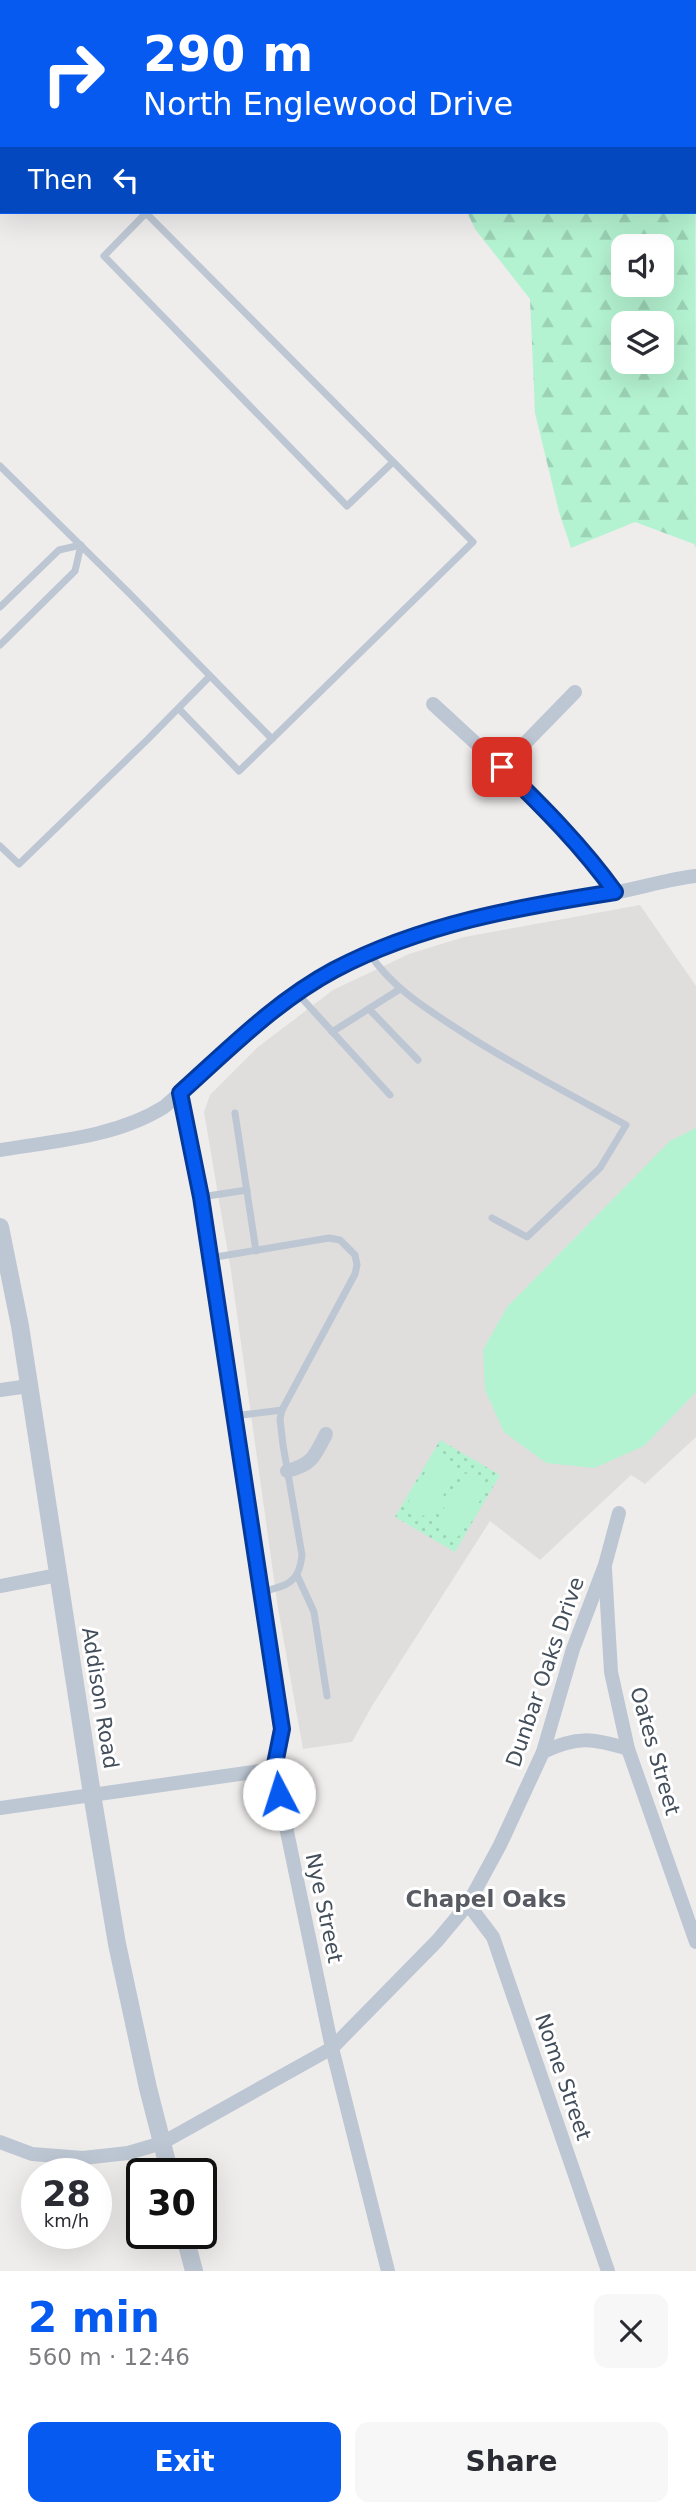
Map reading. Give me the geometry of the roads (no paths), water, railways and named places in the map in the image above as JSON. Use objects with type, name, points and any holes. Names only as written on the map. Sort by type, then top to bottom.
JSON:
[{"type":"street","points":[[502,767],[575,692]]},
{"type":"street","points":[[433,704],[502,767],[570,835],[615,892]]},
{"type":"street","points":[[0,1150],[122,1128],[152,1115],[297,993],[332,971],[401,939],[478,917],[696,876]]},
{"type":"street","name":"Nye Street","points":[[180,1093],[201,1197],[282,1729],[274,1769],[332,2048],[388,2271]]},
{"type":"street","name":"Addison Road","points":[[0,1227],[15,1294],[121,1964],[166,2158]]},
{"type":"street","points":[[0,1390],[29,1385]]},
{"type":"street","points":[[287,1471],[304,1467],[312,1460],[326,1434]]},
{"type":"street","name":"Dunbar Oaks Drive","points":[[0,2142],[32,2154],[83,2158],[128,2153],[162,2143],[332,2048],[437,1941],[468,1904],[500,1845],[542,1752],[579,1630],[605,1565],[620,1513]]},
{"type":"street","name":"Oates Street","points":[[605,1565],[611,1672],[628,1749],[696,1942]]},
{"type":"street","points":[[0,1586],[58,1575]]},
{"type":"street","points":[[542,1752],[567,1741],[589,1739],[628,1749]]},
{"type":"street","points":[[0,1808],[274,1769]]},
{"type":"street","name":"Nome Street","points":[[468,1904],[493,1937],[608,2271]]},
{"type":"street","points":[[188,2249],[194,2271]]},
{"type":"lane","points":[[143,214],[104,256],[347,506],[393,461]]},
{"type":"lane","points":[[147,214],[473,542],[239,771],[179,709]]},
{"type":"lane","points":[[0,466],[272,739]]},
{"type":"lane","points":[[0,607],[59,550],[81,545]]},
{"type":"lane","points":[[0,645],[75,571],[81,545]]},
{"type":"lane","points":[[0,846],[19,864],[210,676]]},
{"type":"lane","points":[[369,953],[383,974],[414,1001],[491,1050],[626,1125],[600,1168],[527,1237],[492,1218]]},
{"type":"lane","points":[[332,1032],[400,989]]},
{"type":"lane","points":[[297,993],[390,1095]]},
{"type":"lane","points":[[369,1009],[418,1060]]},
{"type":"lane","points":[[235,1113],[256,1251]]},
{"type":"lane","points":[[201,1197],[247,1190]]},
{"type":"lane","points":[[210,1258],[329,1238],[340,1240],[346,1245],[355,1255],[357,1265],[346,1293],[282,1410],[280,1419],[287,1471],[302,1555],[297,1576],[288,1585],[261,1592]]},
{"type":"lane","points":[[233,1416],[282,1410]]},
{"type":"lane","points":[[297,1576],[314,1612],[327,1696]]},
{"type":"district","name":"Chapel Oaks","points":[[486,1899]]}]
